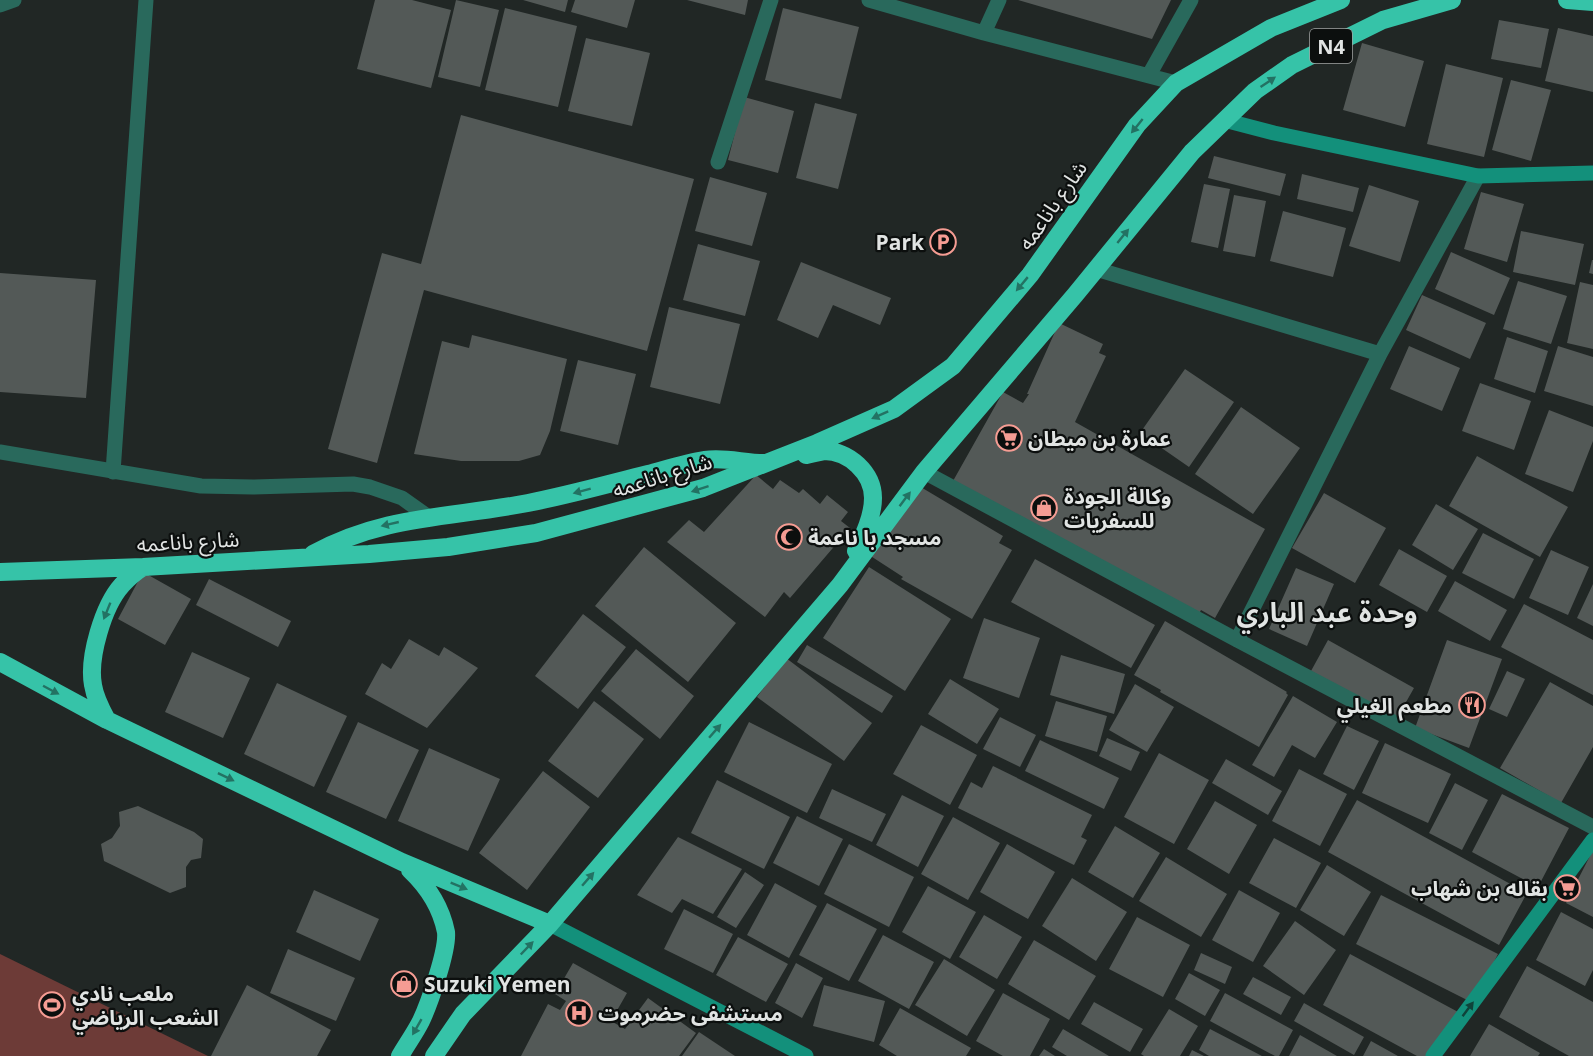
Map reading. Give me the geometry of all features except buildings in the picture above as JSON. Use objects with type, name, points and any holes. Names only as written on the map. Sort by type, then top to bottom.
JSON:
[{"type":"highway","name":"N4","points":[[1176,83],[1271,28],[1341,0]]},
{"type":"highway","name":"N4","points":[[1224,120],[1255,91],[1292,65],[1383,20],[1452,0]]},
{"type":"highway","points":[[1567,0],[1593,2]]},
{"type":"highway","name":"شارع باناعمه","points":[[1,573],[308,557],[448,546],[536,533],[703,488],[817,443],[894,409],[952,366],[1030,275],[1137,125],[1176,83]]},
{"type":"highway","points":[[434,1056],[464,1014],[550,924],[840,585],[924,472],[1192,152],[1224,120]]},
{"type":"highway","points":[[308,557],[354,534],[404,521],[558,496],[708,460],[726,459],[762,464],[824,451],[839,453],[852,460],[863,470],[870,483],[873,498],[865,534],[840,585]]},
{"type":"highway","points":[[107,720],[98,704],[93,686],[91,668],[93,649],[113,598],[121,586],[143,567]]},
{"type":"highway","points":[[0,662],[107,720],[402,862],[550,924]]},
{"type":"highway","points":[[400,1056],[421,1020],[441,964],[446,934],[438,907],[425,884],[402,862]]},
{"type":"street","points":[[0,5],[14,0]]},
{"type":"street","points":[[113,472],[146,0]]},
{"type":"street","points":[[718,162],[771,0]]},
{"type":"street","points":[[869,0],[984,33],[1176,83]]},
{"type":"street","points":[[984,33],[999,0]]},
{"type":"street","points":[[1149,75],[1191,0]]},
{"type":"street","points":[[1224,120],[1274,133],[1478,176],[1593,173]]},
{"type":"street","points":[[1237,640],[1380,354],[1478,176]]},
{"type":"street","points":[[1095,269],[1380,354]]},
{"type":"street","points":[[0,452],[113,472],[219,487],[353,484],[402,498],[430,518]]},
{"type":"street","points":[[924,472],[1593,827]]},
{"type":"street","points":[[1433,1056],[1593,840]]},
{"type":"street","points":[[550,924],[806,1056]]},
{"type":"shaded area","name":"ملعب نادي الشعب الرياضي","points":[[0,954],[208,1056],[0,1056]]},
{"type":"place","name":"Park","points":[[943,242]]},
{"type":"place","name":"عمارة بن ميطان","points":[[1009,438]]},
{"type":"place","name":"وكالة الجودة للسفريات","points":[[1044,508]]},
{"type":"place","name":"مسجد با ناعمة","points":[[789,537]]},
{"type":"place","name":"مطعم الغيلي","points":[[1472,705]]},
{"type":"place","name":"بقاله بن شهاب","points":[[1567,888]]},
{"type":"place","name":"Suzuki Yemen","points":[[404,984]]},
{"type":"place","name":"ملعب نادي الشعب الرياضي","points":[[52,1005]]},
{"type":"place","name":"مستشفى حضرموت","points":[[579,1013]]},
{"type":"district","name":"وحدة عبد الباري","points":[[1327,611]]}]
